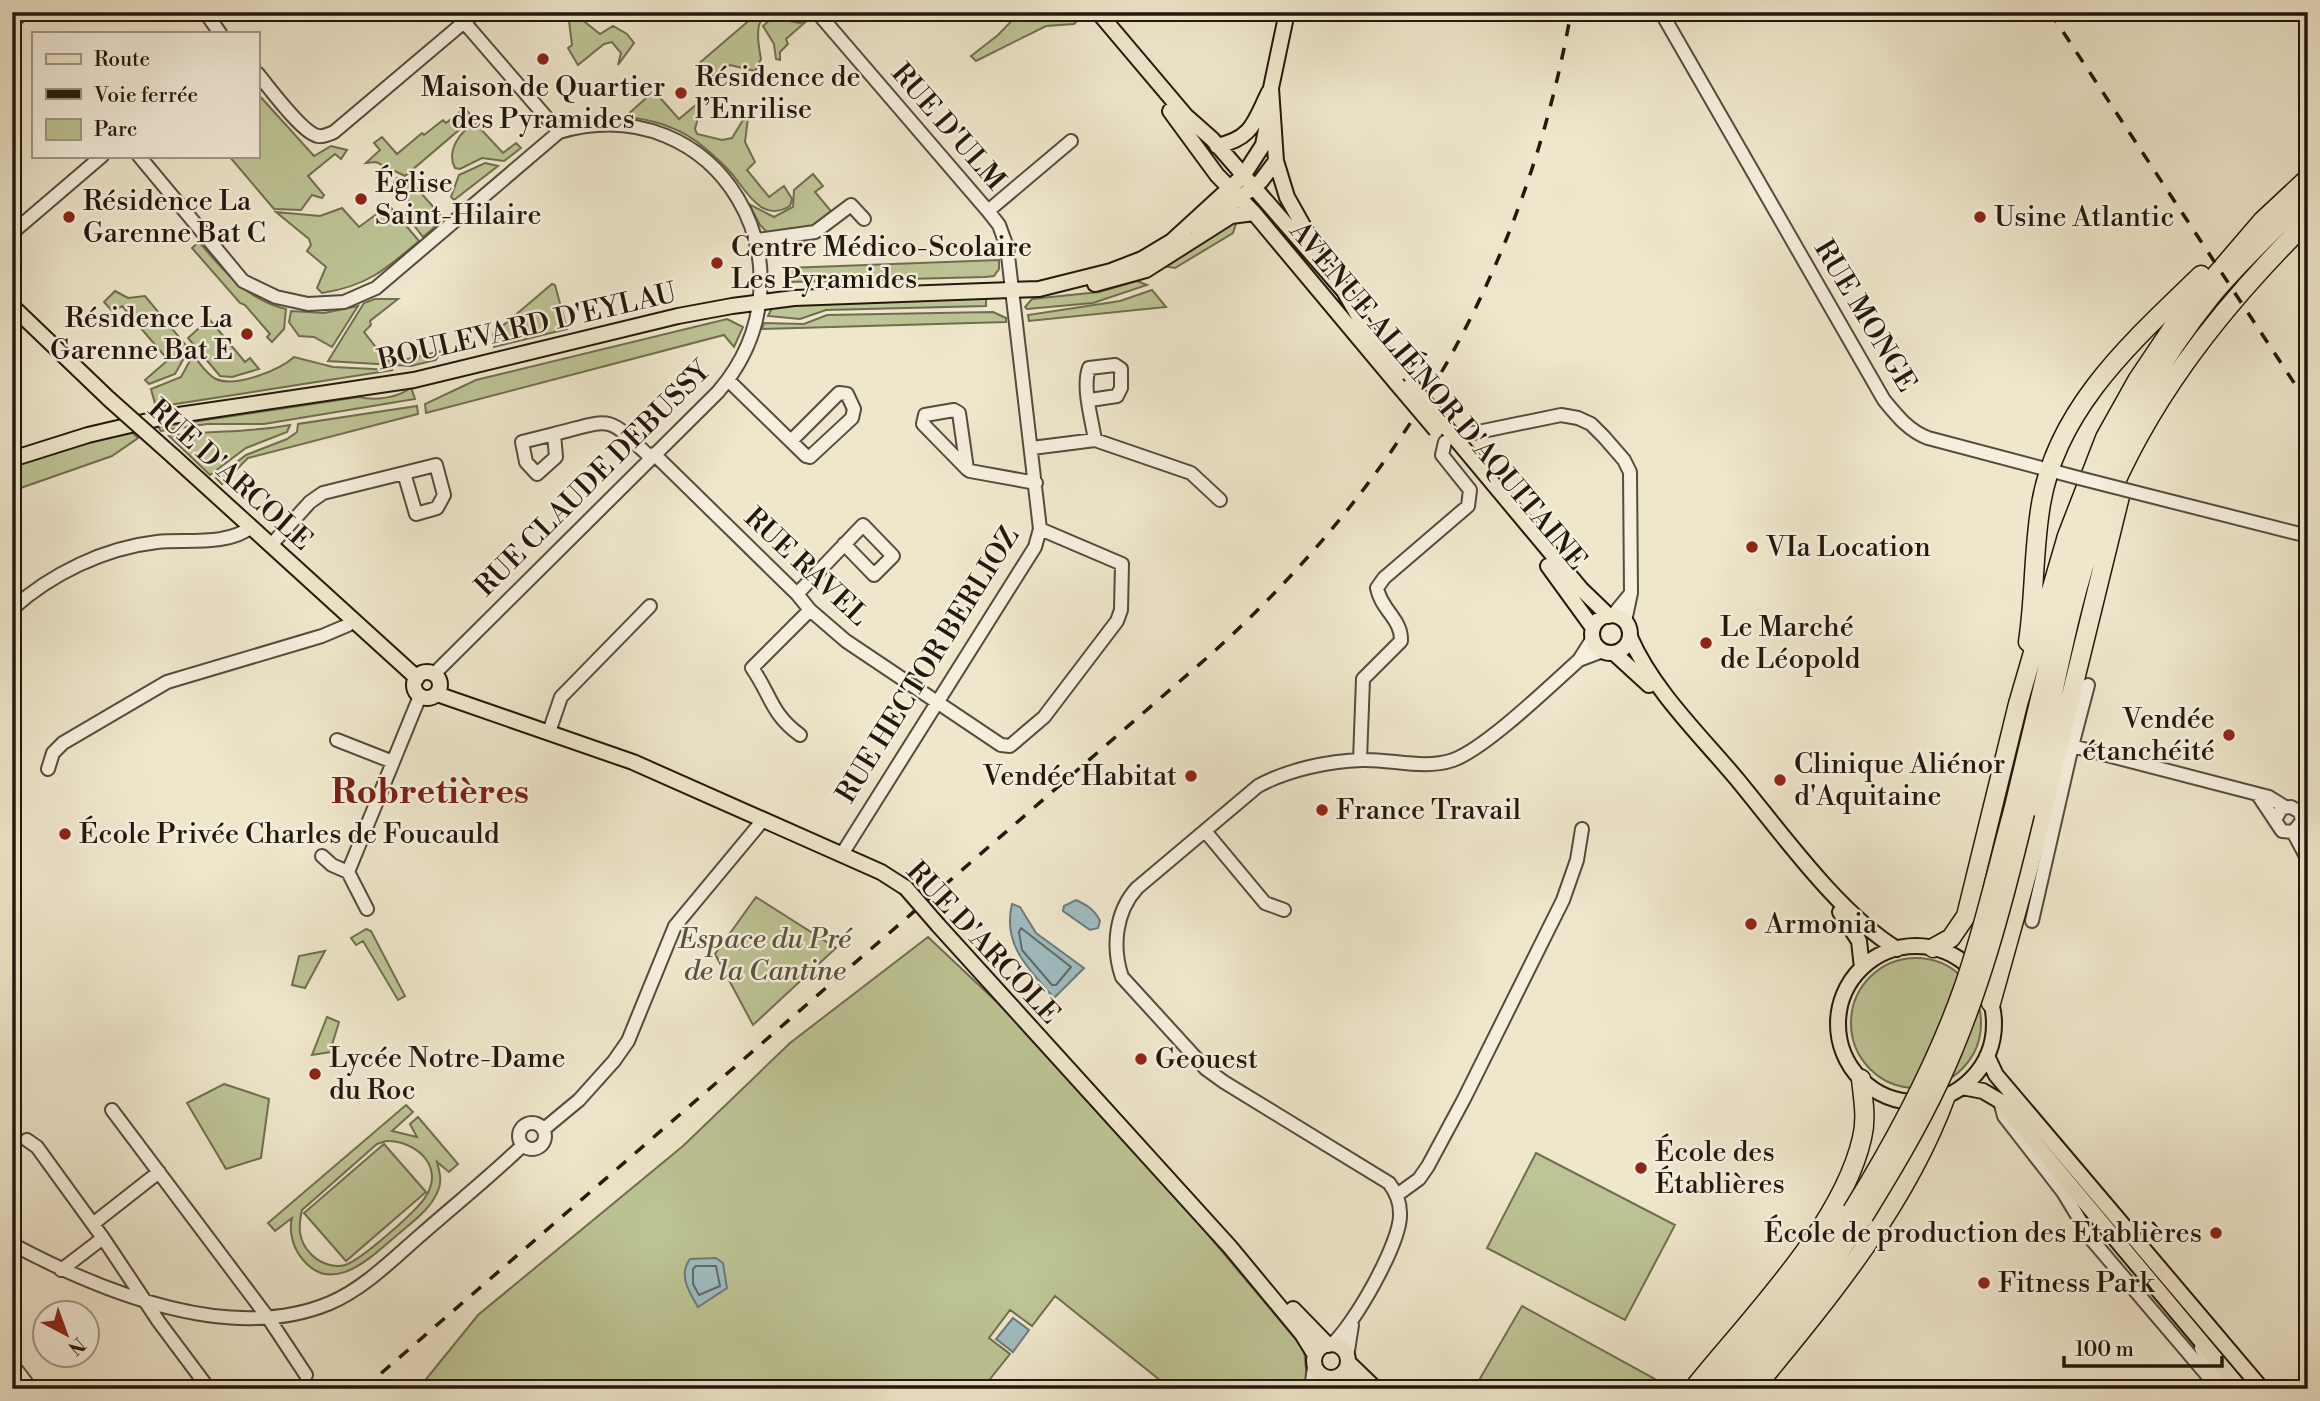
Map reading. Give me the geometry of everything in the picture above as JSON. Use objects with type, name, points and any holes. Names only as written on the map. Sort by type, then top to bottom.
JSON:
[{"type":"highway","points":[[1933,948],[1951,938],[1966,916],[2018,704],[2067,536],[2105,438],[2138,379],[2179,318],[2262,221],[2308,178]]},
{"type":"highway","points":[[2019,812],[2073,561],[2083,528],[2130,420],[2156,374],[2212,295],[2308,196]]},
{"type":"highway","points":[[2018,704],[2030,628],[2035,549],[2049,471],[2073,419],[2107,369],[2246,231],[2262,221]]},
{"type":"highway","points":[[1732,1389],[1822,1278],[1858,1214],[1917,1096],[1949,1023],[1964,985],[2019,812],[2095,532],[2125,464],[2171,382],[2200,341],[2254,275],[2308,221]]},
{"type":"highway","points":[[1991,1003],[2027,875],[2105,550],[2120,502],[2125,464]]},
{"type":"highway","points":[[1693,1389],[1810,1243],[1829,1215],[1858,1153],[1865,1115],[1861,1079]]},
{"type":"highway","points":[[1754,1389],[1837,1286],[1871,1236],[1921,1154],[1954,1091]]},
{"type":"highway","points":[[1715,1389],[1858,1214]]},
{"type":"main road","points":[[1088,12],[1188,135],[1209,150],[1242,187]]},
{"type":"main road","points":[[1098,12],[1186,116],[1217,146],[1242,187]]},
{"type":"main road","points":[[1242,187],[1263,145],[1271,88],[1287,12]]},
{"type":"main road","points":[[1217,146],[1238,141],[1249,133],[1271,88]]},
{"type":"main road","name":"AVENUE ALIÉNOR D'AQUITAINE","points":[[1270,109],[1276,161],[1293,209],[1313,244],[1342,280],[1344,292]]},
{"type":"main road","points":[[1242,187],[1276,161]]},
{"type":"main road","name":"AVENUE ALIÉNOR D'AQUITAINE","points":[[1242,187],[1254,213],[1450,439],[1572,579],[1616,617]]},
{"type":"main road","name":"AVENUE ALIÉNOR D'AQUITAINE","points":[[1242,187],[1344,292],[1371,338],[1404,384]]},
{"type":"main road","name":"AVENUE ALIÉNOR D'AQUITAINE","points":[[1242,187],[1359,318]]},
{"type":"main road","name":"BOULEVARD D'EYLAU","points":[[1198,236],[1242,187]]},
{"type":"main road","name":"BOULEVARD D'EYLAU","points":[[1060,286],[1111,271],[1163,247],[1242,187]]},
{"type":"main road","name":"BOULEVARD D'EYLAU","points":[[12,459],[88,435],[165,417],[414,380],[678,316],[760,301],[1086,286],[1119,280],[1146,270],[1231,216],[1254,213]]},
{"type":"main road","name":"RUE D'ARCOLE","points":[[12,306],[109,399],[417,678]]},
{"type":"main road","name":"AVENUE ALIÉNOR D'AQUITAINE","points":[[1450,439],[1556,575],[1593,633]]},
{"type":"main road","points":[[1862,968],[1859,941],[1852,926],[1647,682],[1608,652],[1593,633],[1600,620],[1616,617],[1652,678],[1793,847],[1858,918],[1897,948]]},
{"type":"main road","points":[[1608,652],[1624,648],[1630,637]]},
{"type":"main road","points":[[423,673],[434,674],[440,683],[437,694],[431,698],[420,696],[414,686],[417,678],[423,673]]},
{"type":"main road","name":"RUE D'ARCOLE","points":[[437,694],[633,762],[842,854],[894,879],[906,888],[1230,1247],[1302,1334],[1315,1361],[1330,1381]]},
{"type":"main road","points":[[1954,1091],[1987,1056],[1994,1028],[1991,1003],[1985,988],[1963,962],[1933,948],[1897,948],[1862,968],[1842,999],[1838,1023],[1842,1048],[1861,1079],[1875,1091],[1910,1102],[1954,1091],[1983,1091],[2000,1101],[2241,1389]]},
{"type":"main road","points":[[1987,1056],[1996,1075],[2262,1389]]},
{"type":"main road","name":"RUE D'ARCOLE","points":[[1230,1247],[1269,1281],[1329,1345],[1341,1348],[1347,1359]]},
{"type":"main road","points":[[1315,1361],[1329,1345]]},
{"type":"main road","points":[[1362,1389],[1330,1381],[1347,1359],[1377,1389]]},
{"type":"street","points":[[12,22],[24,12]]},
{"type":"street","points":[[205,12],[219,32]]},
{"type":"street","points":[[259,75],[305,128],[316,136],[334,132],[476,12]]},
{"type":"street","name":"RUE D'ULM","points":[[817,12],[999,225],[1007,247],[1012,289]]},
{"type":"street","name":"RUE MONGE","points":[[1661,12],[1884,400],[1917,434],[2049,471],[2308,536]]},
{"type":"street","points":[[141,158],[243,281],[276,297],[308,303],[344,302],[376,288],[559,132],[464,22]]},
{"type":"street","name":"RUE CLAUDE DEBUSSY","points":[[434,674],[728,380],[753,333],[762,282],[757,240],[742,204],[728,184],[696,153],[670,138],[644,129],[585,125],[559,132]]},
{"type":"street","points":[[988,211],[1071,141]]},
{"type":"street","points":[[12,233],[100,158]]},
{"type":"street","points":[[757,240],[815,232],[851,205],[864,219]]},
{"type":"street","name":"RUE HECTOR BERLIOZ","points":[[842,854],[1035,547],[1040,529],[1012,289]]},
{"type":"street","points":[[728,380],[806,456],[814,455],[852,418],[854,409],[847,394],[839,393],[791,441]]},
{"type":"street","points":[[1090,400],[1095,440]]},
{"type":"street","points":[[967,468],[959,413],[954,411],[925,415],[923,424],[967,468],[978,474],[1035,484]]},
{"type":"street","points":[[1360,760],[1363,679],[1391,654],[1401,641],[1401,627],[1380,602],[1377,588],[1384,578],[1468,506],[1471,496],[1470,490],[1442,455],[1450,439],[1561,415],[1591,424],[1624,460],[1630,472],[1631,593],[1616,617]]},
{"type":"street","name":"RUE RAVEL","points":[[554,434],[608,422],[621,428],[797,594],[810,610],[846,641],[1001,745],[1010,746],[1044,717],[1117,621],[1121,610],[1122,564],[1040,529]]},
{"type":"street","points":[[1032,448],[1095,440],[1191,473],[1220,500]]},
{"type":"street","points":[[271,545],[310,502],[323,493],[404,473]]},
{"type":"street","points":[[12,609],[51,580],[102,556],[153,542],[223,538],[251,527]]},
{"type":"street","points":[[797,594],[844,544]]},
{"type":"street","points":[[549,732],[561,697],[650,606]]},
{"type":"street","points":[[800,735],[779,718],[767,689],[752,668],[810,610]]},
{"type":"street","points":[[48,769],[53,753],[63,743],[150,690],[187,674],[322,636],[348,625],[353,620]]},
{"type":"street","points":[[1347,1359],[1353,1321],[1397,1234],[1401,1214],[1397,1195],[1389,1183],[1215,1076],[1122,977],[1115,958],[1121,912],[1127,899],[1258,786],[1278,775],[1360,760],[1435,764],[1460,757],[1495,732],[1579,660],[1593,633]]},
{"type":"street","points":[[1579,660],[1608,652]]},
{"type":"street","points":[[2032,921],[2088,685]]},
{"type":"street","points":[[348,872],[420,696]]},
{"type":"street","points":[[337,740],[393,762]]},
{"type":"street","points":[[2073,746],[2269,797],[2285,807],[2304,809],[2302,821],[2293,832]]},
{"type":"street","points":[[2258,795],[2276,818],[2279,828],[2293,832],[2308,860]]},
{"type":"street","points":[[2276,818],[2285,807]]},
{"type":"street","points":[[544,1129],[579,1100],[614,1061],[628,1041],[675,926],[763,820]]},
{"type":"street","points":[[1397,1195],[1419,1179],[1428,1166],[1481,1065],[1571,882],[1582,829]]},
{"type":"street","points":[[1205,831],[1265,903],[1284,910]]},
{"type":"street","points":[[322,856],[332,865],[348,872],[367,909]]},
{"type":"street","points":[[2000,1101],[2004,1116],[2063,1192],[2092,1240],[2219,1389]]},
{"type":"street","points":[[111,1110],[269,1320],[306,1375]]},
{"type":"street","points":[[533,1123],[544,1129],[545,1140],[541,1146],[530,1149],[523,1145],[519,1135],[525,1125],[533,1123]]},
{"type":"street","points":[[27,1140],[37,1147],[94,1223],[159,1322],[209,1389]]},
{"type":"street","points":[[12,1244],[61,1270],[146,1300],[207,1315],[269,1320],[333,1302],[369,1279],[523,1145]]},
{"type":"street","points":[[94,1223],[159,1172]]},
{"type":"street","points":[[61,1270],[103,1238]]},
{"type":"street","points":[[1329,1345],[1353,1321]]},
{"type":"street","points":[[2191,1329],[2224,1389]]},
{"type":"street","points":[[1311,1389],[1315,1361]]},
{"type":"street","points":[[12,1364],[32,1389]]},
{"type":"green space","points":[[565,12],[586,12],[585,22],[600,34],[613,26],[627,34],[634,43],[618,65],[621,53],[612,42],[604,44],[578,65],[568,48],[572,45]]},
{"type":"green space","points":[[759,12],[807,13],[794,19],[781,15],[764,17],[758,29],[761,59],[755,71],[730,65],[714,76],[706,75],[697,65]]},
{"type":"green space","points":[[1020,12],[1076,12],[1081,17],[1074,24],[1046,26],[976,61],[971,56],[998,35]]},
{"type":"green space","points":[[772,18],[800,23],[810,18],[786,39],[788,44],[780,52],[780,60],[776,59],[774,44],[763,26]]},
{"type":"green space","points":[[654,91],[679,119],[703,99],[695,129],[697,134],[722,140],[732,138],[743,120],[748,118],[745,142],[755,162],[747,170],[769,197],[784,186],[792,199],[790,206],[771,211],[756,204],[724,165],[696,141],[662,124],[625,117]]},
{"type":"green space","points":[[259,95],[314,156],[331,146],[347,150],[341,159],[335,154],[308,176],[324,195],[322,198],[312,195],[301,210],[274,209],[231,158],[259,158]]},
{"type":"green space","points":[[465,108],[473,118],[405,176],[376,162],[366,163],[380,150],[374,143],[382,137],[397,154],[422,133],[424,135],[443,120],[446,123]]},
{"type":"green space","points":[[476,124],[503,153],[516,143],[521,148],[504,161],[482,158],[460,169],[455,168],[453,148],[460,136]]},
{"type":"green space","points":[[485,163],[498,166],[454,200],[451,197],[459,175]]},
{"type":"green space","points":[[813,174],[823,186],[815,192],[831,211],[808,229],[768,233],[760,225],[749,204],[774,217],[793,207],[794,190]]},
{"type":"green space","points":[[397,178],[414,185],[444,219],[423,237],[406,215],[413,206],[394,183]]},
{"type":"green space","points":[[342,208],[359,227],[378,213],[381,216],[391,208],[419,241],[364,281],[322,293],[317,288],[326,267],[307,251],[311,245],[309,239],[276,212],[320,216]]},
{"type":"green space","points":[[1237,220],[1233,233],[1175,268],[1163,266],[1218,231]]},
{"type":"green space","points":[[199,242],[237,283],[259,299],[286,309],[284,329],[272,342],[267,337],[270,334],[192,248]]},
{"type":"green space","points":[[999,260],[999,269],[994,276],[985,277],[790,282],[787,268]]},
{"type":"green space","points":[[1137,281],[1147,285],[1093,303],[1027,309],[1025,307],[1032,299],[1099,292]]},
{"type":"green space","points":[[552,284],[555,285],[567,329],[494,347],[493,334]]},
{"type":"green space","points":[[1152,290],[1166,307],[1029,321],[1028,315],[1120,301]]},
{"type":"green space","points":[[115,291],[128,298],[145,296],[189,349],[175,374],[149,384],[145,380],[168,360],[122,306],[113,312],[104,302]]},
{"type":"green space","points":[[986,297],[986,306],[826,310],[800,319],[768,316],[772,308],[797,305]]},
{"type":"green space","points":[[375,299],[398,299],[370,321],[371,325],[364,332],[386,360],[395,362],[441,351],[436,360],[411,366],[328,361],[364,303]]},
{"type":"green space","points":[[358,306],[332,347],[314,337],[299,336],[289,322],[291,311],[324,313]]},
{"type":"green space","points":[[993,312],[1006,318],[1006,322],[762,329],[764,323],[804,324],[827,315]]},
{"type":"green space","points":[[209,319],[245,362],[250,358],[259,369],[232,377],[220,376],[188,338]]},
{"type":"green space","points":[[727,319],[743,327],[734,347],[724,335],[426,413],[425,404],[476,380]]},
{"type":"green space","points":[[193,355],[209,375],[224,381],[257,376],[294,357],[333,367],[393,370],[156,407],[151,389],[181,377]]},
{"type":"green space","points":[[411,387],[415,399],[264,424],[207,424],[161,431],[158,427],[359,397],[386,398]]},
{"type":"green space","points":[[417,406],[418,414],[248,458],[222,484],[216,478],[246,455],[287,439],[297,432],[298,424]]},
{"type":"green space","points":[[290,425],[287,432],[246,448],[210,475],[169,436],[260,429]]},
{"type":"green space","points":[[132,432],[138,438],[112,456],[12,491],[12,466],[78,445]]},
{"type":"green space","name":"Espace du Pré de la Cantine","points":[[756,897],[836,948],[753,1025],[715,954]]},
{"type":"green space","points":[[366,929],[371,931],[405,996],[398,1000],[363,941],[356,945],[351,938]]},
{"type":"green space","points":[[928,937],[1073,1074],[1304,1349],[1308,1389],[1171,1389],[1055,1296],[1032,1326],[1010,1310],[989,1338],[1010,1354],[982,1389],[418,1389],[478,1315],[683,1146],[790,1043]]},
{"type":"green space","points":[[325,951],[305,988],[292,985],[299,956]]},
{"type":"green space","points":[[1916,958],[1941,963],[1962,977],[1976,998],[1981,1023],[1976,1048],[1962,1069],[1941,1083],[1916,1088],[1891,1083],[1870,1069],[1856,1048],[1851,1023],[1856,998],[1870,977],[1891,963]]},
{"type":"green space","points":[[327,1017],[339,1022],[331,1048],[337,1051],[312,1055]]},
{"type":"green space","points":[[224,1084],[269,1099],[261,1158],[226,1169],[187,1103]]},
{"type":"green space","points":[[406,1105],[413,1112],[392,1131],[417,1137],[410,1124],[418,1117],[458,1164],[449,1172],[437,1162],[440,1185],[427,1209],[374,1255],[348,1271],[322,1273],[310,1267],[294,1245],[292,1218],[275,1231],[268,1223]],"holes":[[[397,1142],[416,1150],[429,1165],[432,1175],[426,1196],[388,1234],[353,1261],[336,1266],[318,1260],[301,1239],[302,1210],[377,1144]]]},
{"type":"green space","points":[[384,1144],[426,1192],[346,1261],[304,1213]]},
{"type":"green space","points":[[1536,1153],[1675,1225],[1625,1320],[1487,1248]]},
{"type":"green space","points":[[1522,1306],[1666,1385],[1663,1389],[1474,1389]]},
{"type":"water","points":[[1076,900],[1096,914],[1100,921],[1098,928],[1090,930],[1063,911],[1064,906]]},
{"type":"water","points":[[1012,904],[1020,907],[1036,933],[1084,968],[1054,998],[1027,966],[1014,944],[1010,919]]},
{"type":"water","points":[[716,1258],[723,1263],[727,1288],[698,1307],[686,1283],[687,1265],[690,1259]]},
{"type":"water","points":[[1013,1318],[1029,1330],[1013,1352],[996,1339]]},
{"type":"railway","points":[[363,1389],[1209,656],[1278,589],[1341,518],[1396,444],[1446,365],[1488,283],[1523,196],[1550,106],[1571,12]]},
{"type":"railway","points":[[2050,12],[2308,404]]},
{"type":"place","name":"Maison de Quartier des Pyramides","points":[[543,59]]},
{"type":"place","name":"Résidence de l’Enrilise","points":[[681,93]]},
{"type":"place","name":"Église Saint-Hilaire","points":[[361,199]]},
{"type":"place","name":"Résidence La Garenne Bat C","points":[[69,217]]},
{"type":"place","name":"Usine Atlantic","points":[[1980,217]]},
{"type":"place","name":"Centre Médico-Scolaire Les Pyramides","points":[[717,263]]},
{"type":"place","name":"Résidence La Garenne Bat E","points":[[247,334]]},
{"type":"place","name":"VIa Location","points":[[1752,547]]},
{"type":"place","name":"Le Marché de Léopold","points":[[1706,643]]},
{"type":"place","name":"Vendée étanchéité","points":[[2229,735]]},
{"type":"place","name":"Vendée Habitat","points":[[1191,776]]},
{"type":"place","name":"Clinique Aliénor d'Aquitaine","points":[[1780,780]]},
{"type":"place","name":"France Travail","points":[[1322,810]]},
{"type":"place","name":"École Privée Charles de Foucauld","points":[[65,834]]},
{"type":"place","name":"Armonia","points":[[1751,924]]},
{"type":"place","name":"Geouest","points":[[1141,1059]]},
{"type":"place","name":"Lycée Notre-Dame du Roc","points":[[315,1074]]},
{"type":"place","name":"École des Établières","points":[[1641,1168]]},
{"type":"place","name":"École de production des Etablières","points":[[2216,1233]]},
{"type":"place","name":"Fitness Park","points":[[1984,1283]]},
{"type":"district","name":"Robretières","points":[[430,792]]}]
